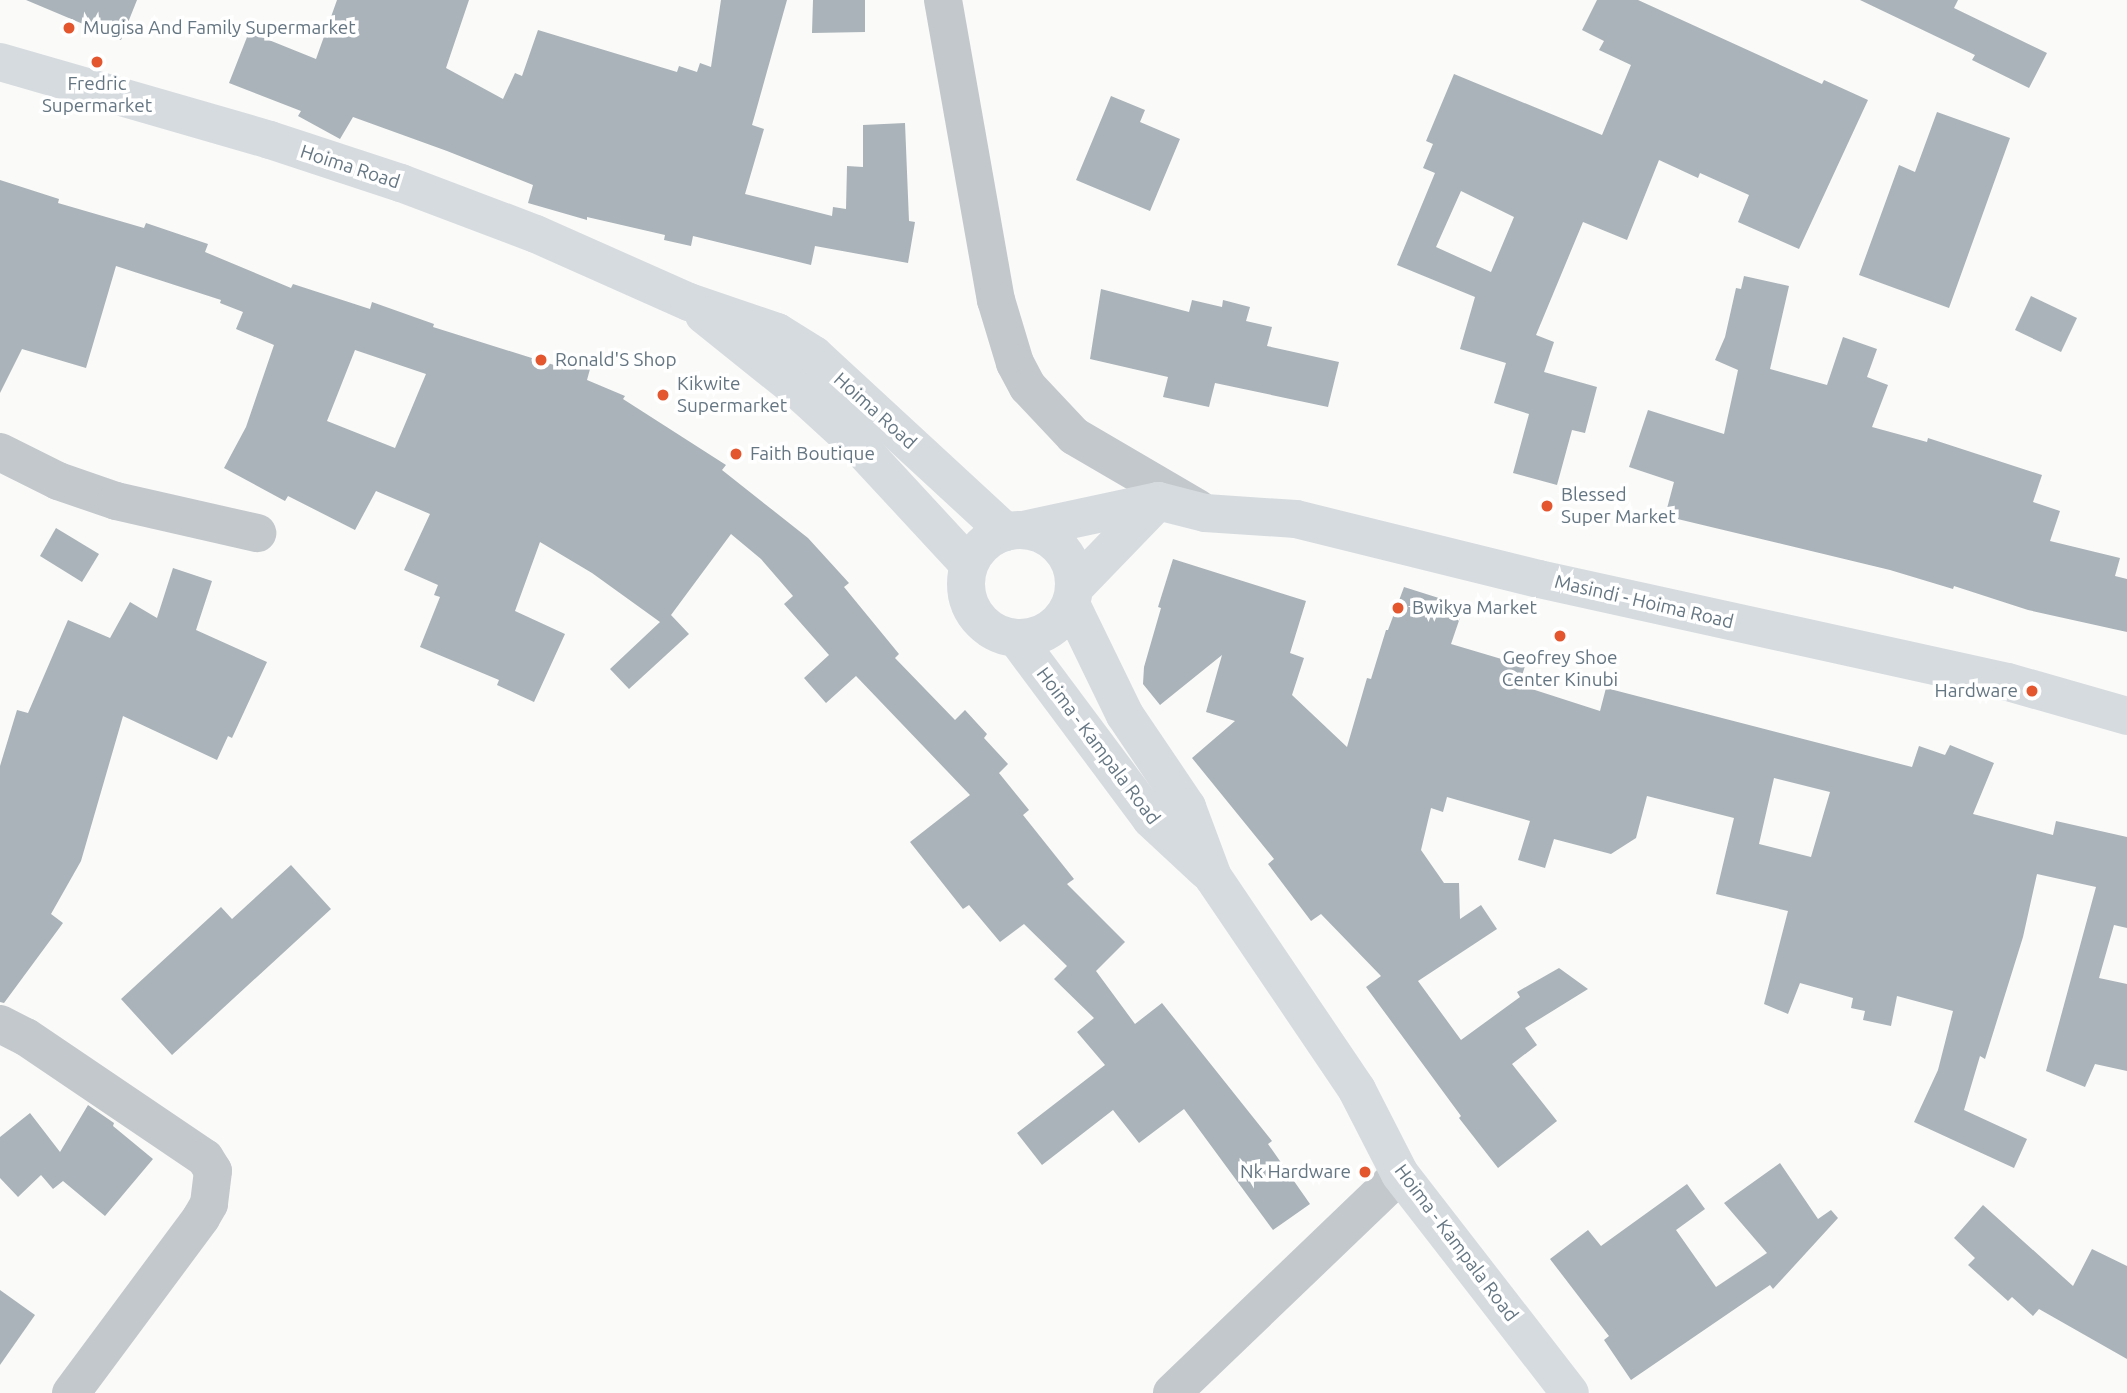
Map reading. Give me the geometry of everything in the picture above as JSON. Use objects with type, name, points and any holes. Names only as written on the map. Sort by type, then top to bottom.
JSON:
[{"type":"main road","name":"Hoima Road","points":[[0,62],[270,140],[401,183],[536,234],[689,302],[777,332],[814,355],[1014,531]]},
{"type":"main road","name":"Hoima Road","points":[[689,302],[799,391],[858,444],[969,565]]},
{"type":"main road","name":"Masindi - Hoima Road","points":[[1014,531],[1158,501],[1205,513],[1297,519],[1539,579],[2008,682],[2127,716]]},
{"type":"main road","points":[[1072,596],[1073,571],[1055,542],[1040,534],[1014,531],[991,538],[978,550],[969,565],[966,590],[974,614],[1000,635],[1017,639],[1034,637],[1049,630],[1062,619],[1072,596],[1158,501]]},
{"type":"main road","name":"Hoima - Kampala Road","points":[[1072,596],[1125,715],[1187,807],[1213,877]]},
{"type":"main road","name":"Hoima - Kampala Road","points":[[1017,639],[1151,819],[1213,877],[1357,1090],[1400,1174],[1570,1393]]},
{"type":"street","points":[[943,0],[996,300],[1015,363],[1028,387],[1074,436],[1205,513]]},
{"type":"street","points":[[0,452],[58,481],[116,501],[257,533]]},
{"type":"street","points":[[0,1024],[26,1037],[205,1158],[213,1171],[209,1204],[201,1218],[71,1393]]},
{"type":"street","points":[[1172,1393],[1400,1174]]},
{"type":"building","points":[[26,0],[137,0],[121,40]]},
{"type":"building","points":[[337,0],[469,0],[446,68],[503,99],[515,73],[522,76],[538,30],[677,72],[679,66],[697,72],[700,63],[711,67],[721,0],[787,0],[752,125],[764,129],[745,194],[832,216],[833,207],[846,209],[847,166],[863,167],[863,125],[905,123],[909,221],[915,222],[908,263],[815,246],[811,265],[693,236],[691,246],[664,240],[665,235],[587,217],[587,220],[528,203],[533,185],[447,151],[353,117],[340,139],[298,116],[301,111],[229,83],[249,32],[316,59]]},
{"type":"building","points":[[813,0],[865,0],[865,32],[812,33]]},
{"type":"building","points":[[1597,0],[1638,0],[1822,84],[1824,80],[1868,100],[1799,249],[1738,222],[1749,195],[1700,173],[1698,178],[1659,160],[1627,240],[1583,222],[1536,335],[1554,342],[1544,372],[1597,387],[1585,433],[1572,430],[1557,485],[1513,473],[1529,414],[1494,403],[1506,363],[1460,349],[1475,297],[1397,265],[1435,173],[1423,168],[1433,144],[1426,141],[1454,74],[1602,135],[1631,65],[1599,50],[1604,41],[1582,30]],"holes":[[[1461,191],[1514,217],[1491,272],[1436,247]]]},
{"type":"building","points":[[1860,0],[1958,0],[1954,8],[2047,53],[2029,88],[1972,60],[1975,55]]},
{"type":"building","points":[[1111,96],[1145,110],[1140,122],[1180,139],[1150,211],[1076,180]]},
{"type":"building","points":[[1937,112],[2010,138],[1949,308],[1859,275],[1899,165],[1915,172]]},
{"type":"building","points":[[0,180],[59,199],[58,203],[144,228],[146,223],[208,244],[205,252],[291,288],[293,284],[370,309],[372,302],[434,324],[433,327],[554,365],[556,356],[590,369],[587,380],[625,396],[623,399],[726,465],[722,470],[808,538],[849,583],[844,587],[899,654],[895,658],[955,720],[965,710],[987,734],[984,738],[1008,764],[999,773],[1029,810],[1023,815],[1074,879],[1067,884],[1125,942],[1096,971],[1135,1024],[1162,1003],[1272,1141],[1268,1144],[1310,1204],[1273,1230],[1184,1109],[1139,1143],[1113,1110],[1042,1165],[1017,1133],[1105,1065],[1077,1032],[1094,1018],[1054,979],[1067,966],[1024,924],[1000,942],[969,905],[963,909],[910,842],[970,795],[856,676],[826,703],[804,678],[829,655],[784,604],[793,596],[761,559],[731,534],[671,615],[689,634],[629,689],[610,669],[660,622],[592,573],[540,542],[515,611],[565,634],[534,702],[497,685],[499,680],[420,647],[440,597],[434,595],[438,585],[404,570],[430,514],[376,491],[355,530],[288,496],[285,501],[224,468],[246,427],[274,345],[236,329],[243,312],[220,303],[221,300],[116,266],[86,368],[22,349],[0,393]],"holes":[[[355,350],[426,374],[395,448],[327,421]]]},
{"type":"building","points":[[1744,276],[1789,286],[1770,369],[1827,385],[1843,337],[1877,349],[1867,377],[1888,385],[1872,427],[1927,442],[1928,438],[2042,475],[2033,502],[2060,511],[2050,541],[2120,558],[2115,576],[2127,579],[2127,632],[2028,610],[1954,586],[1953,589],[1890,570],[1665,516],[1674,482],[1629,467],[1648,410],[1724,434],[1738,370],[1715,360],[1725,337],[1736,288],[1741,289]]},
{"type":"building","points":[[1101,289],[1189,312],[1192,300],[1222,307],[1223,300],[1250,307],[1246,321],[1272,327],[1267,346],[1339,362],[1328,407],[1215,383],[1209,407],[1163,397],[1168,377],[1090,359]]},
{"type":"building","points":[[2031,296],[2077,318],[2061,352],[2015,330]]},
{"type":"building","points":[[56,528],[99,554],[82,582],[40,556]]},
{"type":"building","points":[[1173,559],[1306,601],[1290,653],[1304,658],[1292,695],[1347,747],[1367,678],[1371,679],[1386,630],[1404,587],[1464,606],[1451,644],[1525,666],[1519,685],[1600,711],[1606,688],[1912,767],[1919,746],[1945,755],[1950,745],[1994,763],[1973,814],[2053,835],[2056,821],[2127,837],[2127,928],[2114,925],[2099,978],[2127,984],[2127,1071],[2095,1064],[2085,1087],[2046,1071],[2096,887],[2037,874],[2023,937],[1985,1059],[1980,1056],[1964,1110],[2027,1139],[2014,1168],[1914,1122],[1938,1070],[1953,1011],[1897,996],[1891,1026],[1863,1020],[1865,1011],[1851,1008],[1853,998],[1800,983],[1788,1014],[1764,1004],[1788,911],[1716,894],[1734,818],[1647,796],[1636,838],[1611,854],[1554,839],[1545,868],[1518,860],[1530,821],[1447,797],[1443,812],[1431,808],[1421,850],[1444,883],[1459,883],[1460,919],[1481,905],[1497,929],[1418,981],[1461,1040],[1520,997],[1517,992],[1559,968],[1588,989],[1525,1028],[1537,1045],[1512,1064],[1557,1121],[1498,1168],[1366,987],[1381,976],[1321,914],[1311,921],[1268,864],[1274,859],[1192,758],[1235,721],[1206,712],[1222,655],[1160,705],[1143,684],[1144,667],[1161,608],[1158,607]],"holes":[[[1774,778],[1830,792],[1811,857],[1759,844]]]},
{"type":"building","points":[[173,568],[212,581],[196,630],[267,662],[232,738],[228,736],[217,760],[123,716],[81,861],[51,914],[63,923],[4,1003],[0,1002],[0,766],[17,710],[28,713],[68,620],[110,638],[130,602],[157,618]]},
{"type":"building","points":[[291,865],[331,909],[172,1055],[121,999],[221,907],[232,919]]},
{"type":"building","points":[[88,1105],[114,1123],[113,1126],[153,1159],[105,1216],[63,1181],[53,1189],[41,1175],[18,1197],[0,1178],[0,1137],[30,1113],[60,1152]]},
{"type":"building","points":[[1780,1163],[1818,1219],[1831,1210],[1838,1218],[1773,1289],[1770,1285],[1631,1380],[1604,1340],[1609,1336],[1550,1259],[1588,1230],[1601,1246],[1687,1184],[1705,1209],[1676,1230],[1716,1287],[1767,1253],[1724,1203]]},
{"type":"building","points":[[1983,1205],[2073,1286],[2092,1249],[2127,1266],[2127,1359],[2039,1309],[2033,1316],[2012,1297],[2008,1301],[1968,1265],[1975,1258],[1954,1238]]},
{"type":"building","points":[[0,1290],[35,1315],[0,1365]]},
{"type":"place","name":"Mugisa And Family Supermarket","points":[[69,28]]},
{"type":"place","name":"Fredric Supermarket","points":[[97,62]]},
{"type":"place","name":"Ronald'S Shop","points":[[541,360]]},
{"type":"place","name":"Kikwite Supermarket","points":[[663,395]]},
{"type":"place","name":"Faith Boutique","points":[[736,454]]},
{"type":"place","name":"Blessed Super Market","points":[[1547,506]]},
{"type":"place","name":"Bwikya Market","points":[[1398,608]]},
{"type":"place","name":"Geofrey Shoe Center Kinubi","points":[[1560,636]]},
{"type":"place","name":"Hardware","points":[[2032,691]]},
{"type":"place","name":"Nk Hardware","points":[[1365,1172]]}]
